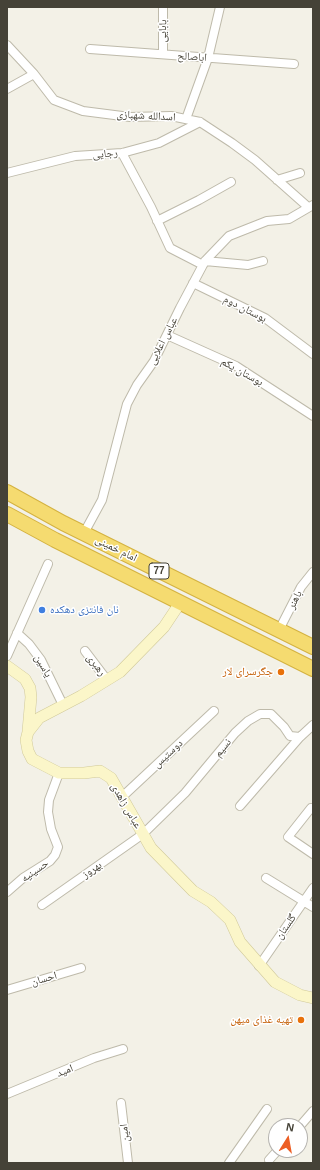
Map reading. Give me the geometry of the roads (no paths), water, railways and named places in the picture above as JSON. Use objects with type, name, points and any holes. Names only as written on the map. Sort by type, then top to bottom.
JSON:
[{"type":"highway","name":"امام خمینی","points":[[7,492],[84,533],[313,647]]},
{"type":"highway","name":"امام خمینی","points":[[7,514],[55,540],[313,669]]},
{"type":"street","name":"بابایی","points":[[163,7],[163,54]]},
{"type":"street","points":[[186,119],[208,58],[220,7]]},
{"type":"street","name":"اسدالله شهبازی","points":[[7,45],[34,74],[54,100],[83,111],[130,117],[171,116],[200,122],[255,160],[277,180],[310,206]]},
{"type":"street","name":"اباصالح","points":[[90,49],[294,64]]},
{"type":"street","points":[[7,89],[34,74]]},
{"type":"street","name":"رجایی","points":[[7,173],[75,156],[122,152],[159,143],[200,122]]},
{"type":"street","points":[[122,152],[170,248],[204,263],[248,265],[263,262]]},
{"type":"street","points":[[277,180],[300,172]]},
{"type":"street","points":[[157,221],[231,182]]},
{"type":"street","name":"عباس اعلایی","points":[[84,533],[102,500],[127,404],[137,385],[154,361],[204,263],[229,236],[267,221],[289,219],[310,206]]},
{"type":"street","name":"بوستان دوم","points":[[193,283],[265,318],[313,354]]},
{"type":"street","name":"بوستان یکم","points":[[167,335],[236,366],[313,416]]},
{"type":"street","points":[[7,656],[48,564]]},
{"type":"street","name":"باهنر","points":[[279,630],[301,587],[313,572]]},
{"type":"street","points":[[28,732],[38,718],[120,672],[164,627],[180,603]]},
{"type":"street","name":"یاسین","points":[[17,633],[29,644],[41,660],[63,705]]},
{"type":"street","name":"رهبری","points":[[85,651],[107,680]]},
{"type":"street","points":[[7,666],[25,680],[30,688],[32,697],[26,740],[28,751],[32,759],[59,774]]},
{"type":"street","name":"دوستیس","points":[[122,798],[214,711]]},
{"type":"street","name":"نسیم","points":[[143,834],[185,793],[235,733],[248,721],[260,714],[271,714],[284,727],[290,736],[300,737]]},
{"type":"street","points":[[240,806],[300,737],[313,725]]},
{"type":"street","name":"عباس زاهدی","points":[[59,774],[100,771],[111,778],[151,848],[193,891],[211,902],[230,920],[240,942],[259,966],[275,982],[300,995],[313,998]]},
{"type":"street","name":"حسینیه","points":[[7,892],[23,878],[50,861],[55,855],[58,846],[51,829],[48,812],[49,800],[59,774]]},
{"type":"street","points":[[311,808],[288,837],[313,854]]},
{"type":"street","name":"بهروز","points":[[42,905],[143,834]]},
{"type":"street","points":[[266,878],[313,907]]},
{"type":"street","name":"گلستان","points":[[259,966],[313,888]]},
{"type":"street","name":"احسان","points":[[7,990],[81,968]]},
{"type":"street","name":"امید","points":[[7,1094],[94,1058],[123,1049]]},
{"type":"street","name":"امین","points":[[121,1103],[128,1163]]},
{"type":"street","points":[[229,1163],[267,1109]]},
{"type":"place","name":"نان فانتزی دهکده","points":[[42,610]]},
{"type":"place","name":"جگرسرای لار","points":[[281,672]]},
{"type":"place","name":"تهیه غذای میهن","points":[[301,1020]]}]
